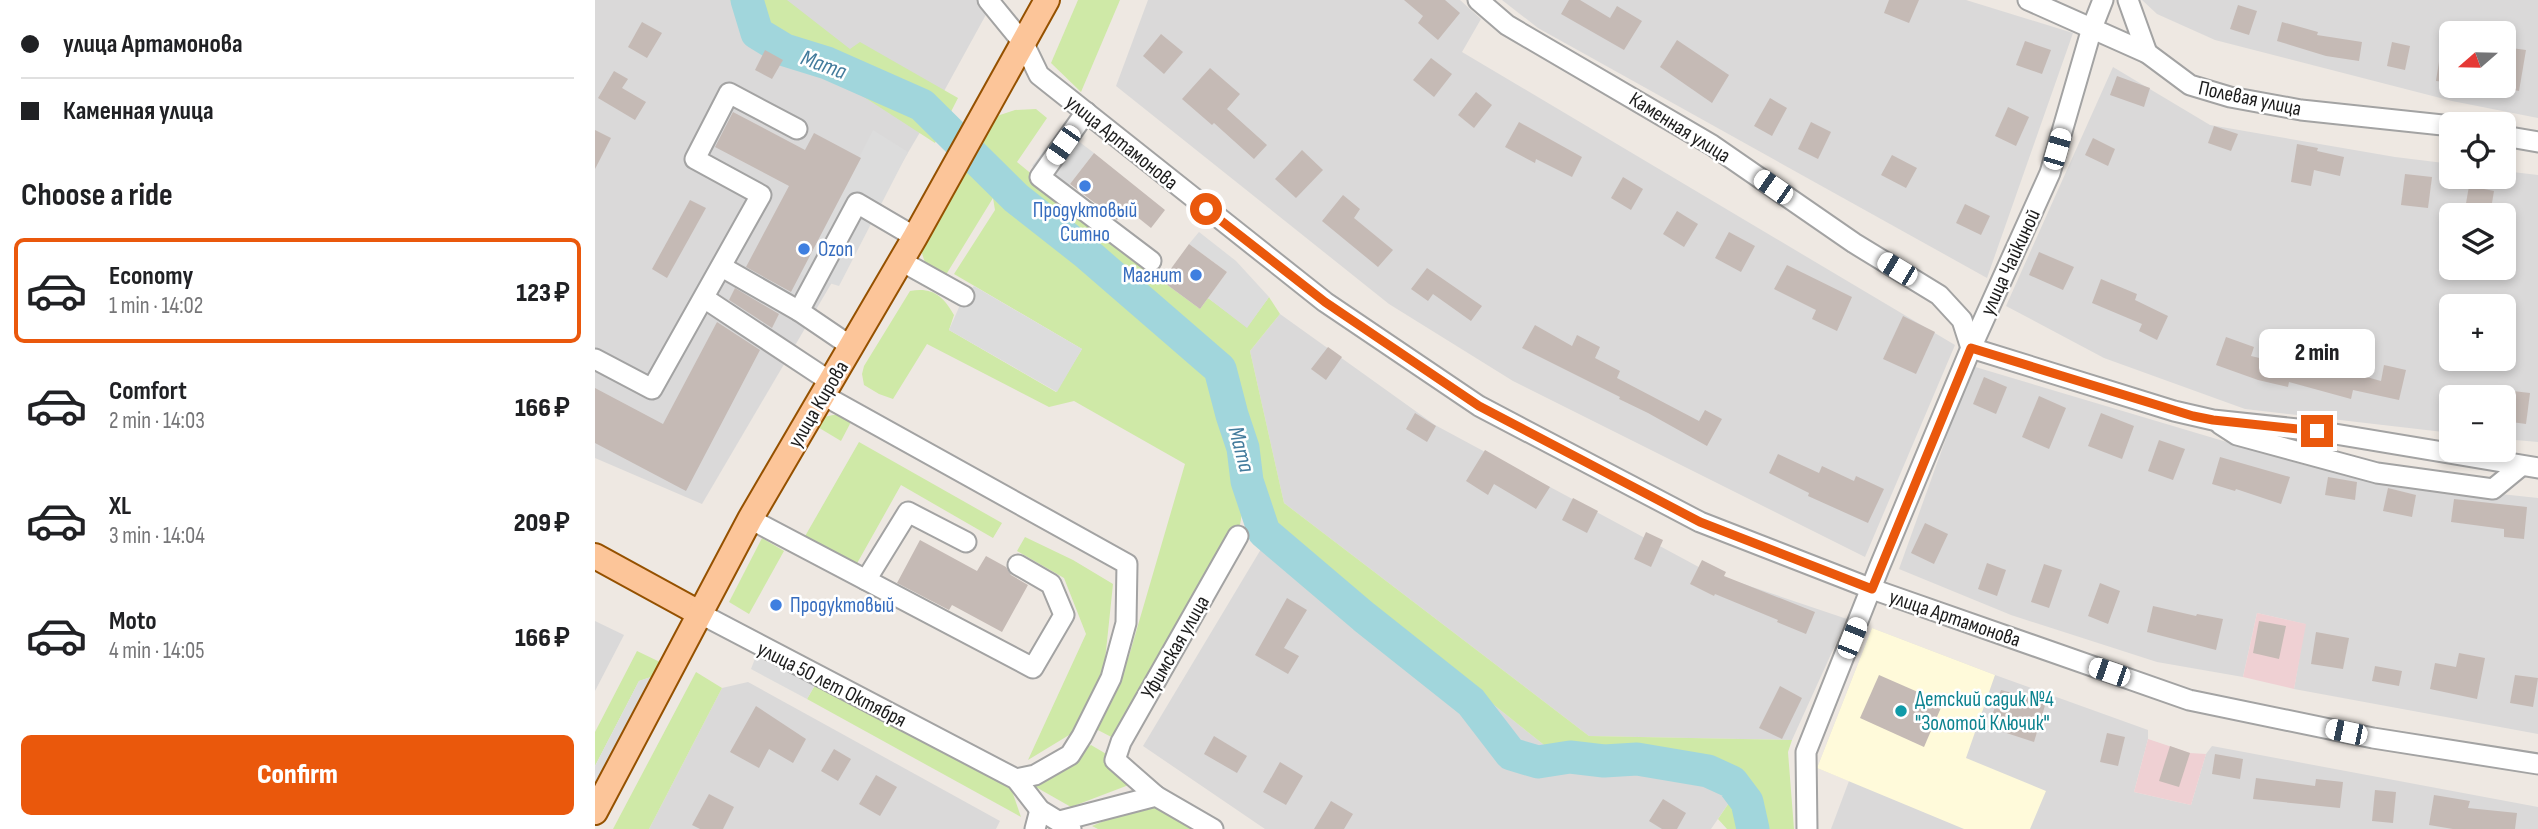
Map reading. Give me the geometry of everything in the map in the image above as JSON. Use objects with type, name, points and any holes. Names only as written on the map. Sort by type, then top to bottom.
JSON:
[{"type":"main road","name":"улица Кирова","points":[[595,812],[750,519],[915,237],[1047,0]]},
{"type":"main road","name":"улица 50 лет Октября","points":[[595,556],[699,613]]},
{"type":"street","name":"улица Артамонова","points":[[988,0],[1024,44],[1039,75],[1325,302],[1479,406],[1700,522],[1872,589],[2189,700],[2373,738],[2538,764]]},
{"type":"street","name":"Каменная улица","points":[[1478,0],[1507,25],[1712,145],[1854,243],[1939,295],[1962,320],[1971,348]]},
{"type":"street","name":"Полевая улица","points":[[2028,0],[2147,53],[2190,85],[2230,97],[2301,110],[2439,125]]},
{"type":"street","name":"улица Чайкиной","points":[[1807,829],[1806,752],[1971,348],[2050,173],[2092,28],[2103,0]]},
{"type":"street","points":[[2128,0],[2147,53]]},
{"type":"street","points":[[595,359],[652,389],[761,195],[695,159],[729,93],[797,130]]},
{"type":"street","points":[[1086,112],[1040,177],[1151,261]]},
{"type":"street","points":[[2516,138],[2538,142]]},
{"type":"street","points":[[799,311],[857,203],[915,237]]},
{"type":"street","points":[[901,261],[964,296]]},
{"type":"street","points":[[722,267],[799,311],[852,346]]},
{"type":"street","points":[[704,298],[827,388],[1127,564],[1126,623],[1111,678],[1082,736],[1070,755],[1035,775],[1016,779]]},
{"type":"street","points":[[1971,348],[2174,411],[2213,420],[2317,431],[2529,467]]},
{"type":"street","points":[[2213,420],[2237,435],[2377,473],[2493,489],[2529,467]]},
{"type":"street","points":[[866,580],[908,512],[966,542]]},
{"type":"street","points":[[750,519],[1033,668],[1064,615],[1051,584],[1018,565]]},
{"type":"street","name":"Уфимская улица","points":[[1156,796],[1115,760],[1121,741],[1238,536]]},
{"type":"street","name":"улица 50 лет Октября","points":[[699,613],[1016,779],[1037,820],[1065,825],[1156,796]]},
{"type":"street","points":[[1156,796],[1213,829]]},
{"type":"shaded area","points":[[595,0],[994,0],[943,93],[702,504],[595,458]]},
{"type":"shaded area","points":[[1148,0],[1460,0],[1481,19],[1462,52],[1955,345],[1865,557],[1513,381],[1389,304],[1116,86]]},
{"type":"shaded area","points":[[1502,0],[1966,0],[2073,33],[1987,278],[1538,28]]},
{"type":"shaded area","points":[[2142,0],[2538,0],[2538,118],[2440,98],[2517,98],[2517,21],[2439,21],[2439,98],[2215,40],[2157,14]]},
{"type":"shaded area","points":[[2113,67],[2210,125],[2439,162],[2439,189],[2516,189],[2516,172],[2538,175],[2538,442],[2516,440],[2516,385],[2439,385],[2439,431],[2245,409],[2104,358],[2006,306]]},
{"type":"shaded area","points":[[1061,128],[1094,153],[1064,192],[1032,166]]},
{"type":"shaded area","points":[[873,130],[908,152],[839,286],[800,274]]},
{"type":"shaded area","points":[[1199,232],[1236,261],[1269,297],[1247,328],[1208,298],[1227,272],[1189,244]]},
{"type":"shaded area","points":[[974,286],[1082,349],[1057,392],[949,330],[964,296]]},
{"type":"shaded area","points":[[1280,314],[1435,425],[1708,572],[1847,619],[1792,740],[1589,736],[1284,503],[1250,351]]},
{"type":"shaded area","points":[[1972,366],[2304,465],[2379,481],[2538,498],[2538,734],[2294,689],[2305,624],[2257,613],[2243,677],[2157,662],[2011,615],[1899,569]]},
{"type":"shaded area","points":[[1273,529],[1568,764],[1711,778],[1735,794],[1711,829],[1265,829],[1143,746]]},
{"type":"shaded area","points":[[2257,613],[2306,624],[2294,689],[2243,677]]},
{"type":"shaded area","points":[[595,621],[624,635],[595,691]]},
{"type":"shaded area","points":[[1872,628],[2148,730],[2134,792],[2191,805],[2206,754],[2212,746],[2538,807],[2538,829],[1831,829],[1849,781],[1817,768]]},
{"type":"shaded area","points":[[1872,628],[1995,675],[1966,758],[2046,791],[2030,829],[1964,829],[1817,768]]},
{"type":"shaded area","points":[[756,656],[815,685],[807,699],[751,669]]},
{"type":"shaded area","points":[[654,676],[595,787],[595,766],[639,681]]},
{"type":"shaded area","points":[[748,682],[1000,821],[996,829],[649,829],[722,688]]},
{"type":"shaded area","points":[[2148,739],[2190,753],[2206,754],[2191,805],[2134,792]]},
{"type":"green space","points":[[730,0],[787,0],[850,49],[860,42],[958,98],[935,143],[748,22]]},
{"type":"green space","points":[[1078,0],[1120,0],[1081,92],[1051,63]]},
{"type":"green space","points":[[1036,109],[1047,118],[1017,162],[1200,309],[1208,298],[1247,327],[1269,297],[1280,314],[1250,351],[1284,503],[1589,736],[1792,740],[1788,752],[1794,829],[1727,829],[1718,819],[1735,794],[1711,778],[1568,764],[1243,508],[1238,536],[1121,742],[1094,728],[1129,656],[1185,464],[1074,401],[1049,407],[927,344],[893,399],[864,385],[862,374],[864,366],[910,291],[925,290],[937,294],[954,315],[949,330],[1056,392],[1082,349],[954,274],[995,210],[993,198],[944,278],[926,266],[920,247],[997,116],[1015,110]]},
{"type":"green space","points":[[833,415],[852,420],[841,441],[816,426],[824,417]]},
{"type":"green space","points":[[859,442],[1002,523],[993,538],[901,485],[855,567],[804,538]]},
{"type":"green space","points":[[1025,537],[1073,560],[1113,584],[1104,670],[1074,732],[1028,760],[1086,634],[1064,578],[1017,551]]},
{"type":"green space","points":[[762,538],[784,551],[749,614],[729,602]]},
{"type":"green space","points":[[637,651],[662,663],[654,676],[639,681],[595,766],[595,732]]},
{"type":"green space","points":[[696,672],[722,688],[649,829],[613,829]]},
{"type":"green space","points":[[815,685],[1011,788],[1021,817],[807,699]]},
{"type":"green space","points":[[1091,745],[1147,778],[1071,807],[1034,786]]},
{"type":"green space","points":[[1168,794],[1220,829],[1098,829],[1092,826]]},
{"type":"building","points":[[1404,0],[1445,0],[1460,13],[1438,40],[1418,23],[1423,16]]},
{"type":"building","points":[[1569,0],[1580,0],[1610,18],[1617,6],[1642,21],[1624,50],[1561,14]]},
{"type":"building","points":[[1889,0],[1919,0],[1909,23],[1884,13]]},
{"type":"building","points":[[2238,5],[2257,11],[2249,35],[2230,29]]},
{"type":"building","points":[[642,22],[662,33],[647,58],[628,47]]},
{"type":"building","points":[[2282,22],[2318,32],[2317,35],[2362,42],[2359,61],[2326,56],[2277,41]]},
{"type":"building","points":[[1161,34],[1183,52],[1164,74],[1143,56]]},
{"type":"building","points":[[1677,40],[1729,75],[1712,103],[1660,67]]},
{"type":"building","points":[[2025,41],[2051,50],[2042,74],[2016,65]]},
{"type":"building","points":[[2392,42],[2410,46],[2405,70],[2387,66]]},
{"type":"building","points":[[2517,49],[2526,50],[2517,91]]},
{"type":"building","points":[[765,50],[783,60],[772,79],[755,70]]},
{"type":"building","points":[[1431,58],[1452,74],[1434,97],[1413,80]]},
{"type":"building","points":[[1210,68],[1240,94],[1227,109],[1267,145],[1254,159],[1182,99]]},
{"type":"building","points":[[614,71],[628,79],[622,88],[646,102],[635,120],[598,98]]},
{"type":"building","points":[[2117,76],[2150,88],[2144,107],[2110,95]]},
{"type":"building","points":[[1476,92],[1492,105],[1474,128],[1458,115]]},
{"type":"building","points":[[1770,98],[1787,108],[1772,136],[1754,126]]},
{"type":"building","points":[[2008,107],[2029,117],[2016,146],[1995,136]]},
{"type":"building","points":[[733,112],[805,150],[814,133],[861,158],[791,292],[746,267],[789,186],[715,147]]},
{"type":"building","points":[[1519,122],[1582,157],[1572,177],[1536,159],[1535,163],[1505,147]]},
{"type":"building","points":[[1811,122],[1831,132],[1818,159],[1798,149]]},
{"type":"building","points":[[2214,126],[2238,134],[2231,151],[2208,143]]},
{"type":"building","points":[[595,130],[611,138],[595,169]]},
{"type":"building","points":[[2093,138],[2115,149],[2108,166],[2085,155]]},
{"type":"building","points":[[2297,144],[2344,157],[2340,176],[2314,170],[2311,186],[2291,182]]},
{"type":"building","points":[[1302,150],[1323,170],[1296,198],[1275,179]]},
{"type":"building","points":[[1094,153],[1165,210],[1151,228],[1126,208],[1117,220],[1070,184]]},
{"type":"building","points":[[1892,155],[1917,168],[1906,188],[1881,175]]},
{"type":"building","points":[[2405,174],[2432,177],[2428,208],[2401,205]]},
{"type":"building","points":[[1623,177],[1643,189],[1631,210],[1611,198]]},
{"type":"building","points":[[2468,189],[2494,191],[2492,203],[2466,203]]},
{"type":"building","points":[[1343,195],[1360,209],[1354,218],[1393,250],[1378,267],[1322,221]]},
{"type":"building","points":[[690,200],[706,208],[667,278],[652,269]]},
{"type":"building","points":[[1965,204],[1990,216],[1981,235],[1956,223]]},
{"type":"building","points":[[1677,211],[1698,224],[1684,247],[1663,234]]},
{"type":"building","points":[[1729,232],[1755,246],[1741,272],[1715,258]]},
{"type":"building","points":[[1189,244],[1227,272],[1200,309],[1162,281]]},
{"type":"building","points":[[2039,252],[2074,267],[2063,290],[2029,275]]},
{"type":"building","points":[[1787,265],[1852,297],[1837,331],[1812,319],[1816,310],[1774,289]]},
{"type":"building","points":[[1427,268],[1482,306],[1471,321],[1433,294],[1428,301],[1411,289]]},
{"type":"building","points":[[2101,279],[2137,294],[2135,300],[2168,316],[2157,340],[2139,331],[2142,324],[2092,303]]},
{"type":"building","points":[[735,288],[779,314],[772,328],[729,300]]},
{"type":"building","points":[[1903,316],[1935,332],[1916,374],[1883,359]]},
{"type":"building","points":[[717,322],[760,350],[686,491],[595,443],[595,388],[663,424]]},
{"type":"building","points":[[1535,325],[1572,346],[1577,335],[1600,347],[1595,358],[1620,371],[1617,378],[1699,421],[1705,410],[1722,419],[1707,446],[1619,399],[1620,397],[1522,348]]},
{"type":"building","points":[[2226,337],[2254,347],[2251,356],[2318,372],[2320,364],[2381,381],[2384,365],[2406,370],[2399,400],[2353,390],[2351,399],[2289,382],[2288,387],[2216,365]]},
{"type":"building","points":[[1328,347],[1342,357],[1326,380],[1311,369]]},
{"type":"building","points":[[1984,377],[2007,387],[1996,414],[1973,404]]},
{"type":"building","points":[[2516,391],[2530,393],[2526,424],[2516,423]]},
{"type":"building","points":[[2039,396],[2066,408],[2049,449],[2022,437]]},
{"type":"building","points":[[1415,413],[1436,426],[1427,442],[1406,429]]},
{"type":"building","points":[[2101,413],[2134,426],[2122,459],[2088,446]]},
{"type":"building","points":[[2159,440],[2185,449],[2173,480],[2148,471]]},
{"type":"building","points":[[1485,450],[1550,487],[1536,509],[1494,484],[1488,495],[1466,481]]},
{"type":"building","points":[[1778,454],[1819,473],[1822,466],[1854,481],[1856,476],[1884,489],[1868,523],[1808,496],[1809,493],[1769,473]]},
{"type":"building","points":[[2220,457],[2290,477],[2281,504],[2212,484]]},
{"type":"building","points":[[2328,477],[2357,482],[2355,500],[2325,495]]},
{"type":"building","points":[[2388,488],[2416,495],[2412,517],[2383,511]]},
{"type":"building","points":[[1573,498],[1598,511],[1587,533],[1562,520]]},
{"type":"building","points":[[2454,499],[2527,507],[2524,539],[2504,537],[2504,529],[2451,522]]},
{"type":"building","points":[[1925,523],[1948,534],[1934,564],[1911,553]]},
{"type":"building","points":[[1646,532],[1663,540],[1651,567],[1634,559]]},
{"type":"building","points":[[920,540],[977,571],[986,556],[1006,567],[1011,575],[1028,585],[1002,632],[952,605],[949,610],[897,583]]},
{"type":"building","points":[[1702,560],[1726,572],[1724,576],[1815,612],[1806,634],[1690,584]]},
{"type":"building","points":[[1987,563],[2006,570],[1997,596],[1978,589]]},
{"type":"building","points":[[2044,564],[2062,570],[2049,608],[2031,602]]},
{"type":"building","points":[[2100,583],[2120,591],[2108,624],[2088,616]]},
{"type":"building","points":[[1287,598],[1307,610],[1284,648],[1299,656],[1288,674],[1255,655]]},
{"type":"building","points":[[2153,606],[2223,619],[2216,650],[2147,632]]},
{"type":"building","points":[[2259,621],[2286,626],[2279,659],[2253,653]]},
{"type":"building","points":[[2316,632],[2349,638],[2343,669],[2311,664]]},
{"type":"building","points":[[2459,653],[2485,658],[2477,699],[2430,689],[2435,663],[2456,667]]},
{"type":"building","points":[[2375,666],[2402,671],[2399,686],[2372,681]]},
{"type":"building","name":"Детский садик №4 \"Золотой Ключик\"","points":[[1879,675],[1943,703],[1924,747],[1860,718]]},
{"type":"building","points":[[2515,675],[2538,678],[2533,707],[2510,703]]},
{"type":"building","points":[[1780,686],[1802,698],[1782,739],[1759,728]]},
{"type":"building","points":[[2001,690],[2046,702],[2034,742],[1988,727]]},
{"type":"building","points":[[756,706],[806,739],[793,763],[769,749],[759,768],[730,752]]},
{"type":"building","points":[[2107,733],[2125,737],[2118,766],[2100,762]]},
{"type":"building","points":[[1214,736],[1247,756],[1237,773],[1204,754]]},
{"type":"building","points":[[2170,746],[2190,753],[2179,787],[2159,781]]},
{"type":"building","points":[[834,749],[851,759],[838,781],[821,771]]},
{"type":"building","points":[[2215,754],[2243,759],[2240,779],[2212,774]]},
{"type":"building","points":[[1280,762],[1303,776],[1286,805],[1263,792]]},
{"type":"building","points":[[876,775],[897,787],[880,816],[859,804]]},
{"type":"building","points":[[2256,778],[2315,786],[2316,779],[2343,782],[2340,808],[2253,799]]},
{"type":"building","points":[[2375,790],[2396,792],[2393,823],[2372,821]]},
{"type":"building","points":[[709,794],[734,807],[723,829],[700,829],[692,825]]},
{"type":"building","points":[[2434,795],[2470,801],[2468,808],[2517,813],[2515,829],[2453,829],[2429,825]]},
{"type":"building","points":[[1663,799],[1686,813],[1677,829],[1662,829],[1649,821]]},
{"type":"building","points":[[1331,801],[1353,814],[1344,829],[1314,829]]},
{"type":"waterway","name":"Мата","points":[[747,0],[757,33],[785,50],[827,63],[922,105],[1016,198],[1086,253],[1220,369],[1243,448],[1247,481],[1264,532],[1364,617],[1471,702],[1511,754],[1538,762],[1570,757],[1604,761],[1637,759],[1708,771],[1732,782],[1747,802],[1753,829]]},
{"type":"place","name":"Продуктовый Ситно","points":[[1085,186]]},
{"type":"place","name":"Ozon","points":[[804,249]]},
{"type":"place","name":"Магнит","points":[[1196,275]]},
{"type":"place","name":"Продуктовый","points":[[776,605]]},
{"type":"place","name":"Детский садик №4 \"Золотой Ключик\"","points":[[1901,711]]},
{"type":"route","points":[[1206,209],[1325,302],[1479,406],[1700,522],[1872,589],[1971,348],[2193,416],[2317,431]]}]
